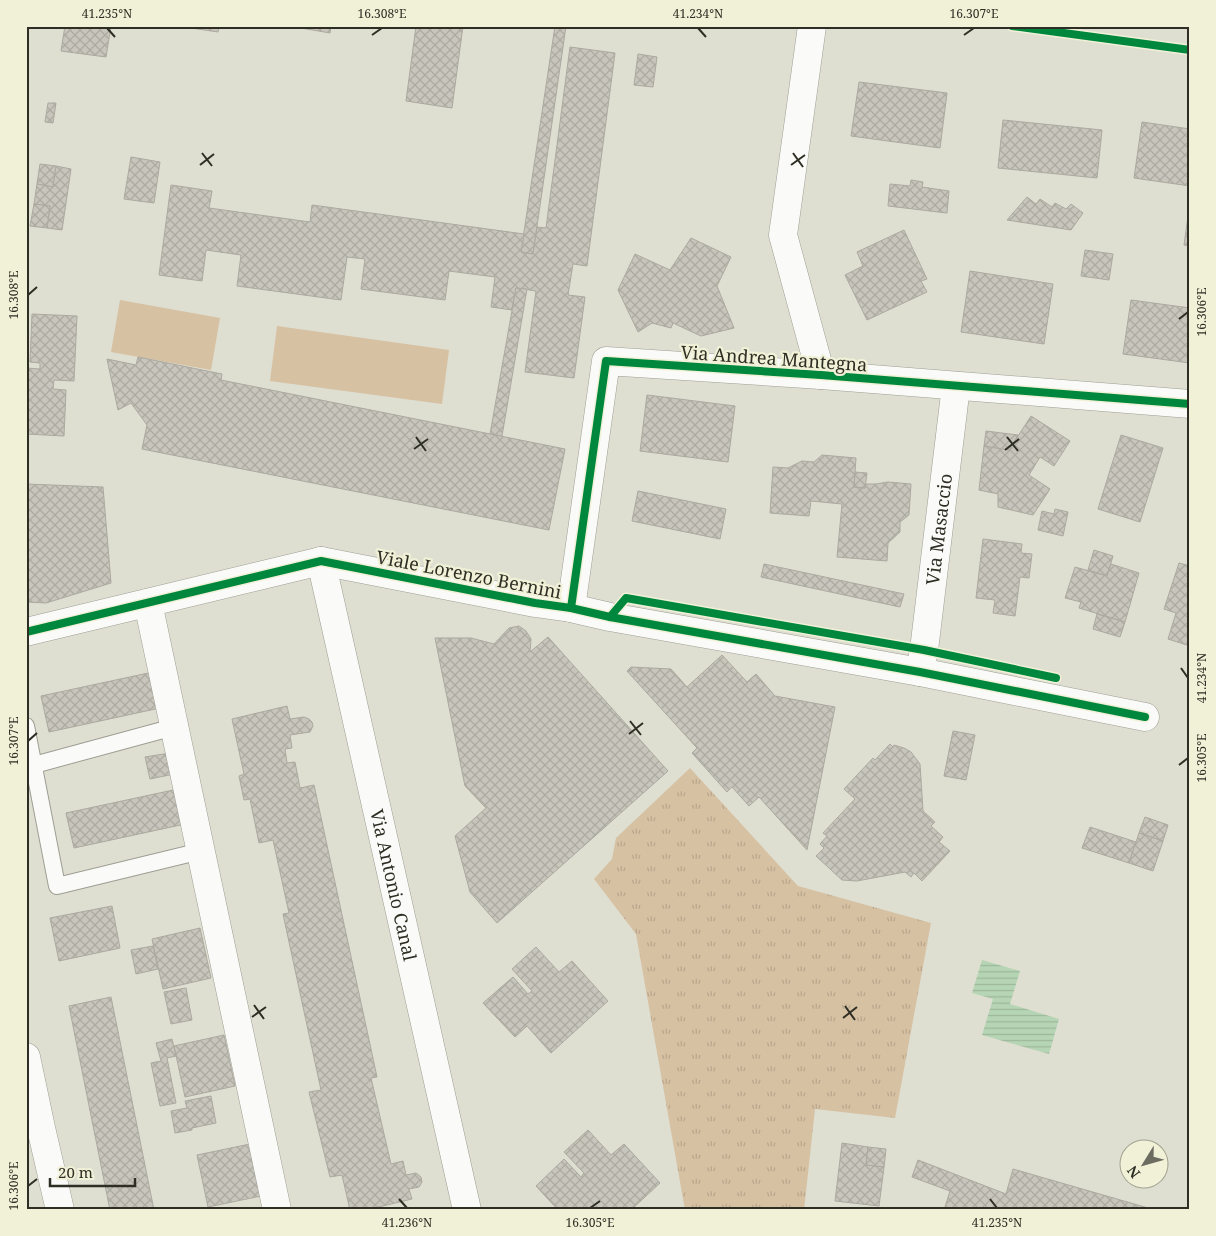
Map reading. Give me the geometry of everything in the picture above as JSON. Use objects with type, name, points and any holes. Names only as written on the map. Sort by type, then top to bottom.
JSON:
[{"type":"street","points":[[812,26],[783,235],[821,376]]},
{"type":"street","name":"Via Andrea Mantegna","points":[[571,608],[606,361],[1190,404]]},
{"type":"street","name":"Via Masaccio","points":[[920,672],[956,386]]},
{"type":"street","name":"Viale Lorenzo Bernini","points":[[26,632],[321,561],[535,603],[920,672],[1145,716]]},
{"type":"street","name":"Via Antonio Canal","points":[[321,561],[467,1210]]},
{"type":"street","points":[[148,603],[277,1210]]},
{"type":"street","points":[[26,1057],[34,1129],[60,1210]]},
{"type":"lane","points":[[26,726],[57,886],[201,851]]},
{"type":"lane","points":[[34,765],[174,727]]},
{"type":"green space","points":[[120,300],[220,318],[211,370],[111,352]]},
{"type":"green space","points":[[277,326],[449,350],[442,404],[270,381]]},
{"type":"green space","points":[[690,768],[798,886],[931,923],[895,1118],[815,1109],[804,1210],[685,1210],[636,934],[594,879],[612,859],[616,838]]},
{"type":"shaded area","points":[[982,960],[1020,971],[1010,1004],[1059,1019],[1049,1054],[982,1035],[993,999],[972,993]]},
{"type":"building","points":[[65,26],[111,26],[106,57],[61,51]]},
{"type":"building","points":[[192,26],[219,26],[218,32],[191,28]]},
{"type":"building","points":[[301,26],[331,26],[330,33],[301,28]]},
{"type":"building","points":[[416,26],[463,26],[452,108],[406,101]]},
{"type":"building","points":[[555,26],[566,26],[533,254],[521,252]]},
{"type":"building","points":[[570,47],[615,53],[587,266],[573,264],[568,295],[585,297],[574,378],[525,372],[536,291],[516,288],[512,310],[491,307],[495,277],[449,271],[445,300],[361,289],[365,259],[347,257],[341,300],[237,286],[241,255],[206,250],[202,281],[159,275],[171,185],[212,191],[209,208],[310,222],[312,205],[524,234],[521,252],[533,254],[537,227],[546,228]]},
{"type":"building","points":[[638,54],[657,57],[653,87],[634,85]]},
{"type":"building","points":[[859,82],[947,93],[940,148],[851,136]]},
{"type":"building","points":[[48,103],[56,103],[53,123],[45,122]]},
{"type":"building","points":[[1003,120],[1102,130],[1097,178],[998,168]]},
{"type":"building","points":[[1142,122],[1190,129],[1190,186],[1134,178]]},
{"type":"building","points":[[131,157],[160,162],[154,203],[124,199]]},
{"type":"building","points":[[40,164],[56,166],[53,187],[37,184]]},
{"type":"building","points":[[56,166],[71,169],[62,230],[47,228],[50,206],[34,204],[37,184],[53,187]]},
{"type":"building","points":[[911,180],[923,182],[922,187],[949,191],[947,213],[888,206],[890,184],[910,186]]},
{"type":"building","points":[[1027,197],[1036,204],[1040,199],[1052,207],[1055,203],[1066,209],[1071,204],[1083,213],[1071,230],[1007,220]]},
{"type":"building","points":[[1190,202],[1190,246],[1184,245]]},
{"type":"building","points":[[34,204],[50,206],[47,228],[30,226]]},
{"type":"building","points":[[904,230],[927,279],[921,281],[927,292],[867,320],[845,275],[863,266],[857,252]]},
{"type":"building","points":[[691,238],[731,257],[717,286],[734,328],[701,336],[673,323],[671,328],[652,323],[638,332],[618,290],[635,254],[670,270]]},
{"type":"building","points":[[1085,250],[1113,254],[1109,280],[1081,276]]},
{"type":"building","points":[[970,271],[1053,284],[1044,344],[961,332]]},
{"type":"building","points":[[516,288],[527,289],[502,436],[490,434]]},
{"type":"building","points":[[1131,300],[1190,308],[1190,363],[1123,354]]},
{"type":"building","points":[[32,314],[77,316],[74,381],[54,380],[53,389],[66,390],[64,436],[26,434],[26,368],[40,369],[40,363],[30,362]]},
{"type":"building","points":[[138,357],[222,374],[221,380],[565,449],[549,530],[142,449],[147,425],[131,403],[118,410],[107,359],[136,365]]},
{"type":"building","points":[[647,395],[735,406],[728,462],[640,451]]},
{"type":"building","points":[[1031,416],[1070,441],[1054,466],[1040,457],[1029,475],[1050,489],[1033,515],[998,507],[998,494],[979,490],[984,446],[1009,450]]},
{"type":"building","points":[[986,431],[1018,435],[1009,450],[984,446]]},
{"type":"building","points":[[1121,435],[1163,448],[1140,522],[1098,509]]},
{"type":"building","points":[[822,455],[856,458],[854,487],[865,488],[866,484],[888,482],[911,484],[909,515],[900,522],[900,532],[888,543],[887,561],[837,557],[842,504],[811,501],[809,516],[770,513],[773,467],[788,468],[802,461],[814,462]]},
{"type":"building","points":[[855,472],[867,473],[865,488],[854,487]]},
{"type":"building","points":[[26,484],[103,487],[111,583],[46,603],[26,602]]},
{"type":"building","points":[[638,491],[726,509],[720,539],[632,521]]},
{"type":"building","points":[[1055,509],[1068,512],[1063,536],[1038,530],[1042,511],[1054,514]]},
{"type":"building","points":[[983,539],[1022,544],[1021,553],[1032,554],[1029,578],[1020,577],[1015,616],[993,613],[995,600],[976,598]]},
{"type":"building","points":[[1094,550],[1113,556],[1107,576],[1088,570]]},
{"type":"building","points":[[1179,563],[1190,566],[1190,646],[1168,639],[1176,613],[1164,609]]},
{"type":"building","points":[[764,564],[904,594],[900,607],[761,577]]},
{"type":"building","points":[[1111,564],[1139,573],[1125,622],[1079,608],[1081,602],[1065,598],[1075,567],[1107,576]]},
{"type":"building","points":[[1097,614],[1125,622],[1120,637],[1093,629]]},
{"type":"building","points":[[519,626],[526,631],[531,639],[530,652],[548,637],[668,771],[497,923],[470,892],[455,836],[486,808],[465,786],[435,638],[471,638],[494,644],[509,628]]},
{"type":"building","points":[[722,655],[747,682],[756,674],[775,696],[835,707],[807,850],[759,797],[749,806],[732,787],[727,792],[692,753],[697,748],[627,671],[631,667],[671,669],[687,687]]},
{"type":"building","points":[[153,672],[160,708],[49,732],[41,696]]},
{"type":"building","points":[[287,706],[290,719],[304,717],[312,722],[313,726],[310,732],[290,735],[292,748],[285,749],[287,763],[295,762],[300,788],[314,785],[377,1077],[371,1078],[391,1164],[403,1161],[406,1175],[416,1173],[421,1177],[422,1182],[419,1187],[409,1189],[412,1199],[366,1210],[350,1210],[342,1175],[330,1177],[309,1092],[321,1090],[283,914],[289,913],[273,840],[259,843],[250,799],[244,800],[239,776],[244,774],[232,719]]},
{"type":"building","points":[[953,731],[975,735],[966,780],[944,776]]},
{"type":"building","points":[[890,744],[893,747],[894,745],[911,752],[920,764],[923,811],[935,822],[931,826],[943,837],[939,842],[950,851],[922,881],[914,873],[911,877],[905,872],[857,881],[842,880],[816,856],[824,848],[820,844],[827,836],[823,833],[855,799],[844,789],[873,758],[875,760]]},
{"type":"building","points":[[170,753],[174,774],[150,779],[145,757]]},
{"type":"building","points":[[178,789],[185,824],[74,848],[66,813]]},
{"type":"building","points":[[1145,817],[1168,825],[1163,841],[1139,833]]},
{"type":"building","points":[[1090,827],[1136,842],[1129,863],[1082,848]]},
{"type":"building","points":[[1139,833],[1163,841],[1153,871],[1129,863]]},
{"type":"building","points":[[112,906],[120,948],[59,961],[50,918]]},
{"type":"building","points":[[200,928],[211,978],[163,989],[152,939]]},
{"type":"building","points":[[153,946],[158,969],[136,974],[131,950]]},
{"type":"building","points":[[536,947],[559,972],[572,961],[608,1001],[551,1053],[527,1026],[515,1037],[483,1003],[513,977],[528,994],[532,991],[512,969]]},
{"type":"building","points":[[186,988],[192,1020],[171,1024],[164,992]]},
{"type":"building","points":[[111,997],[154,1210],[110,1210],[69,1006]]},
{"type":"building","points":[[224,1035],[235,1086],[185,1097],[174,1046]]},
{"type":"building","points":[[172,1039],[176,1056],[167,1058],[176,1103],[160,1106],[151,1063],[161,1061],[156,1043]]},
{"type":"building","points":[[211,1096],[216,1123],[175,1133],[171,1111],[187,1108],[185,1101]]},
{"type":"building","points":[[588,1130],[611,1155],[624,1144],[660,1183],[631,1210],[558,1210],[536,1186],[564,1159],[581,1177],[584,1173],[564,1152]]},
{"type":"building","points":[[842,1143],[868,1147],[866,1165],[884,1167],[879,1206],[835,1201]]},
{"type":"building","points":[[250,1144],[261,1196],[208,1207],[197,1155]]},
{"type":"building","points":[[868,1147],[886,1149],[884,1167],[866,1165]]},
{"type":"building","points":[[918,1160],[1006,1194],[1013,1169],[1155,1210],[944,1210],[950,1191],[912,1177]]},
{"type":"cycle path","points":[[1012,26],[1190,50]]},
{"type":"cycle path","points":[[571,608],[606,361],[821,375],[1190,404]]},
{"type":"cycle path","points":[[26,632],[321,561],[610,617],[920,672],[1145,717]]},
{"type":"cycle path","points":[[610,617],[626,598],[924,650],[1056,678]]}]
